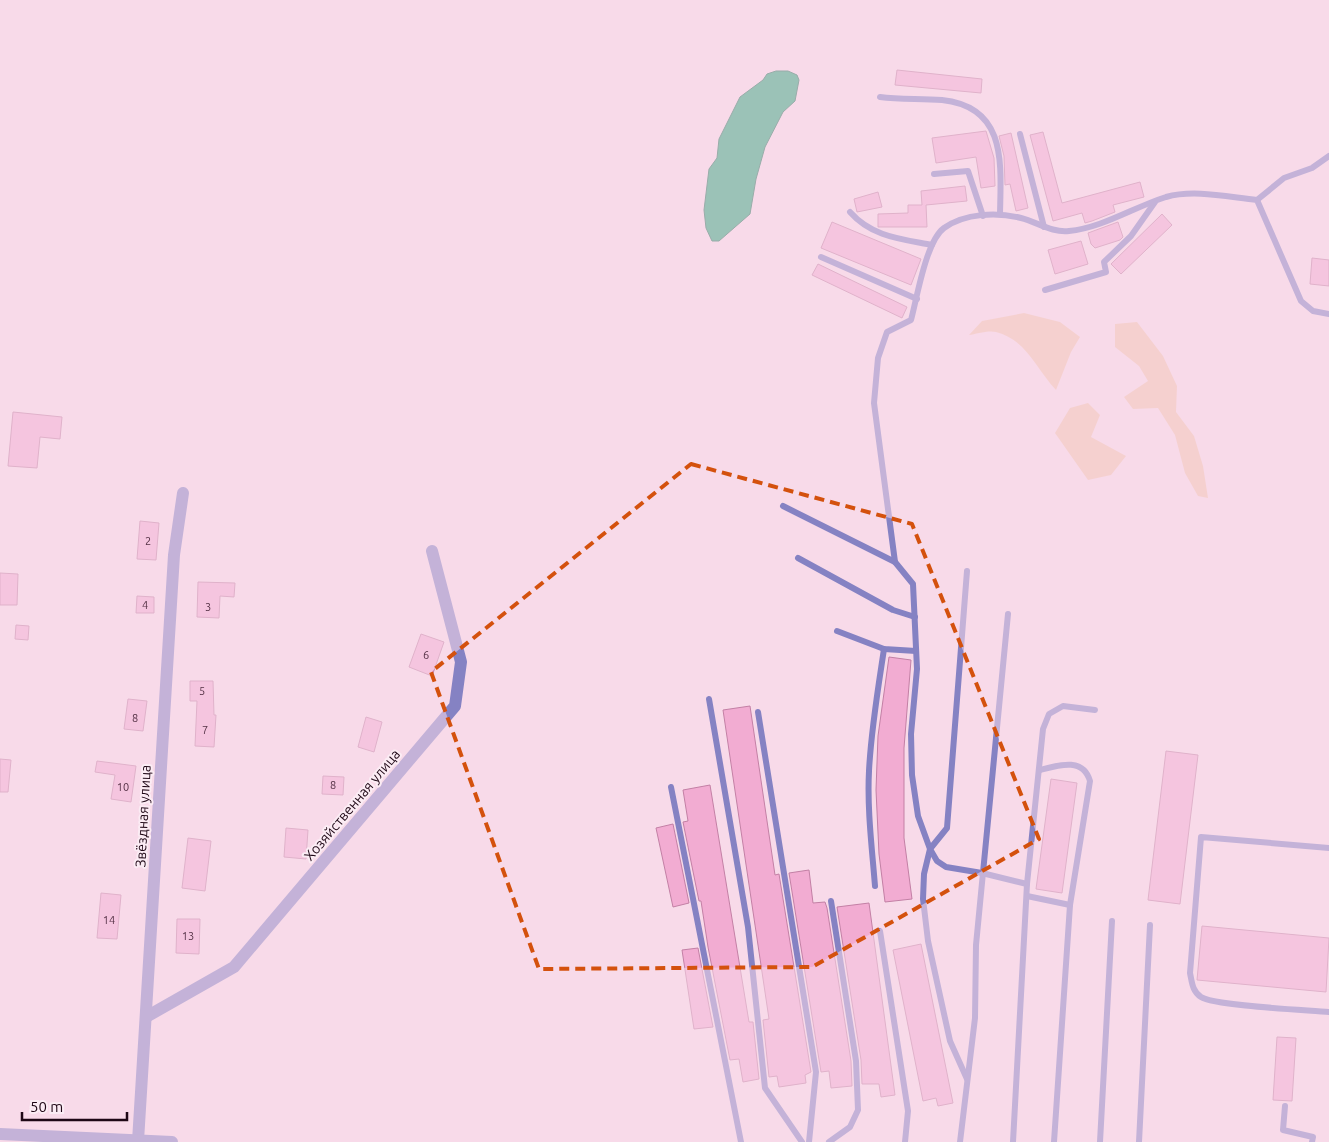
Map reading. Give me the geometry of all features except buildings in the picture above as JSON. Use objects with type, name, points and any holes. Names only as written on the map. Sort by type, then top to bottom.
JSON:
[{"type":"street","name":"Звёздная улица","points":[[138,1140],[174,555],[183,493]]},
{"type":"street","name":"Хозяйственная улица","points":[[146,1017],[234,967],[455,706],[461,662],[432,551]]},
{"type":"street","points":[[0,1134],[172,1142]]},
{"type":"lane","points":[[880,97],[903,101],[942,100],[966,105],[985,118],[995,133],[1001,169],[1000,214]]},
{"type":"lane","points":[[1020,134],[1044,227]]},
{"type":"lane","points":[[895,562],[874,403],[878,358],[887,332],[911,320],[932,245],[943,228],[963,218],[1000,214],[1022,218],[1056,231],[1069,231],[1156,201],[1186,194],[1257,200],[1284,178],[1312,168],[1329,156]]},
{"type":"lane","points":[[934,174],[968,171],[983,216]]},
{"type":"lane","points":[[1257,200],[1302,301],[1313,311],[1329,314]]},
{"type":"lane","points":[[1045,290],[1106,272],[1104,262],[1131,236],[1156,201]]},
{"type":"lane","points":[[850,212],[862,226],[887,236],[932,245]]},
{"type":"lane","points":[[821,257],[917,299]]},
{"type":"lane","points":[[783,506],[895,562],[913,584],[917,669],[911,734],[912,775],[918,816],[930,849],[937,861],[946,867],[982,872],[1026,884]]},
{"type":"lane","points":[[798,558],[893,610],[915,617]]},
{"type":"lane","points":[[967,572],[947,828],[930,849],[924,874],[923,899],[928,941],[950,1041],[967,1079]]},
{"type":"lane","points":[[960,1142],[975,1018],[976,945],[1008,614]]},
{"type":"lane","points":[[837,631],[884,649],[916,651]]},
{"type":"lane","points":[[874,886],[869,772],[876,702],[884,649]]},
{"type":"lane","points":[[709,699],[748,926],[765,1088],[802,1142]]},
{"type":"lane","points":[[1013,1142],[1027,896],[1026,884],[1043,729],[1049,714],[1063,706],[1096,710]]},
{"type":"lane","points":[[758,712],[816,1072],[809,1142]]},
{"type":"lane","points":[[1040,770],[1064,763],[1079,766],[1088,773],[1090,782],[1070,905],[1054,1142]]},
{"type":"lane","points":[[671,786],[741,1142]]},
{"type":"lane","points":[[1329,848],[1201,837],[1190,973],[1193,989],[1202,998],[1223,1002],[1329,1012]]},
{"type":"lane","points":[[1027,896],[1070,905]]},
{"type":"lane","points":[[829,1142],[850,1127],[858,1110],[856,1062],[831,901]]},
{"type":"lane","points":[[1100,1142],[1112,921]]},
{"type":"lane","points":[[1139,1142],[1150,925]]},
{"type":"lane","points":[[880,932],[908,1111],[905,1142]]},
{"type":"lane","points":[[1285,1106],[1283,1130],[1313,1138],[1312,1142]]},
{"type":"highlighted area","points":[[691,464],[912,524],[1039,839],[812,967],[539,969],[431,672]]},
{"type":"shaded area","points":[[776,71],[788,71],[797,75],[799,80],[795,101],[783,112],[765,147],[756,179],[750,214],[719,241],[712,241],[706,228],[704,210],[709,169],[717,158],[719,139],[740,97],[763,80],[767,74]]},
{"type":"shaded area","points":[[1024,313],[1060,322],[1080,337],[1071,352],[1056,390],[1016,341],[996,332],[969,335],[982,321]]},
{"type":"shaded area","points":[[1137,322],[1163,356],[1177,386],[1176,412],[1194,436],[1203,466],[1208,498],[1198,496],[1185,473],[1175,435],[1158,408],[1133,409],[1124,397],[1148,381],[1139,366],[1115,347],[1115,324]]},
{"type":"shaded area","points":[[1088,403],[1100,415],[1091,437],[1126,456],[1111,475],[1088,480],[1055,433],[1070,408]]}]
